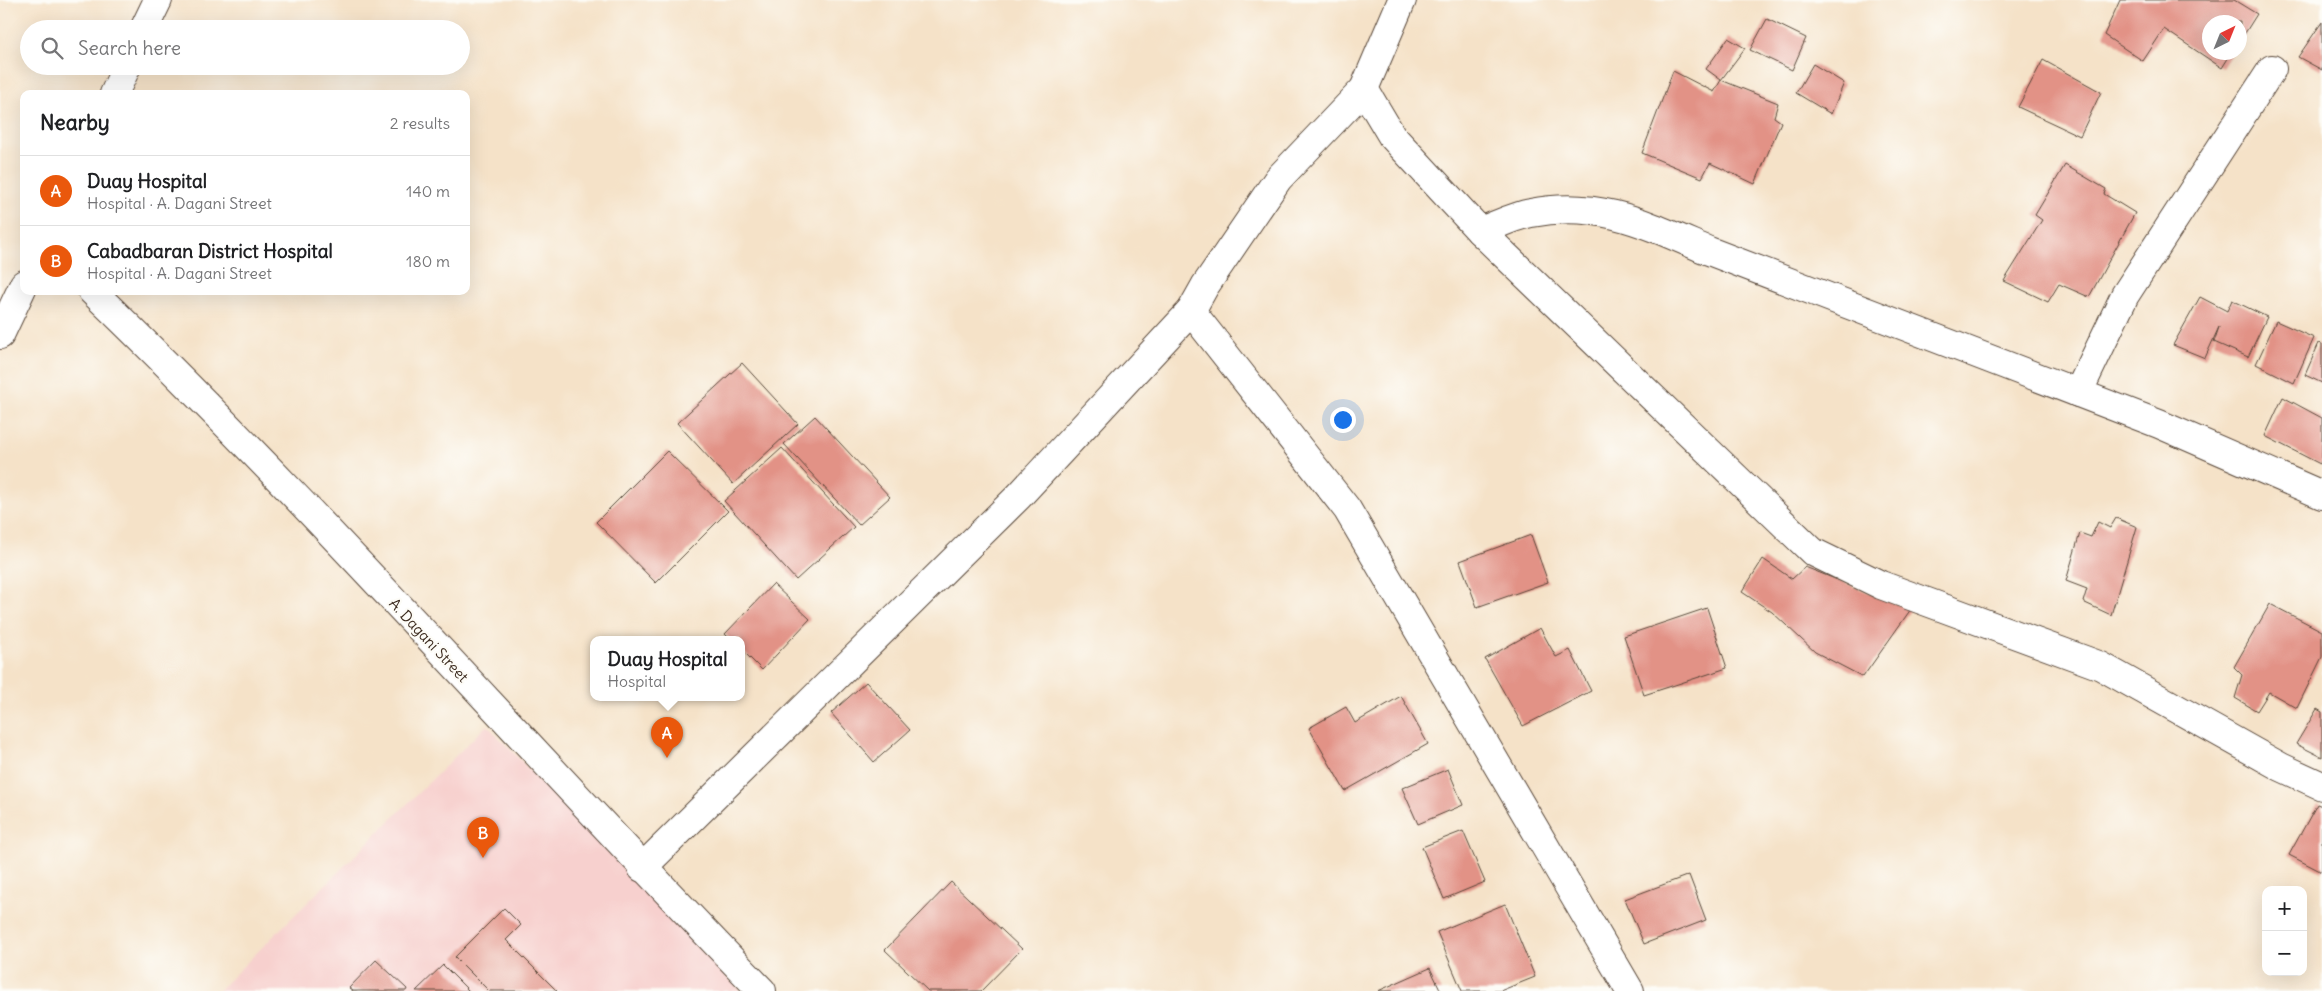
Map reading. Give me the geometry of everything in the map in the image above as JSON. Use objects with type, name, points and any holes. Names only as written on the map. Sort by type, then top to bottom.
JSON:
[{"type":"street","points":[[148,20],[158,0]]},
{"type":"street","points":[[642,868],[1019,496],[1191,311],[1204,286],[1278,179],[1364,89],[1402,0]]},
{"type":"street","points":[[2078,393],[2125,295],[2272,69]]},
{"type":"street","points":[[116,90],[122,75]]},
{"type":"street","points":[[1364,89],[1392,136],[1480,232],[1813,552],[1881,585],[2101,666],[2281,768],[2322,786]]},
{"type":"street","points":[[1480,232],[1529,213],[1563,208],[1602,210],[1648,225],[2159,424],[2322,495]]},
{"type":"street","points":[[0,335],[20,292]]},
{"type":"street","name":"A. Dagani Street","points":[[96,295],[196,391],[642,868],[762,991]]},
{"type":"street","points":[[1191,311],[1347,509],[1630,991]]},
{"type":"shaded area","points":[[487,725],[741,991],[218,991]]},
{"type":"building","points":[[2120,0],[2234,0],[2257,14],[2247,30],[2247,15],[2202,15],[2202,55],[2164,29],[2143,61],[2104,35]]},
{"type":"building","points":[[1767,19],[1806,38],[1792,70],[1750,50]]},
{"type":"building","points":[[2322,22],[2322,70],[2298,57]]},
{"type":"building","points":[[1728,38],[1745,48],[1721,80],[1706,69]]},
{"type":"building","points":[[2043,60],[2101,92],[2080,136],[2018,107]]},
{"type":"building","points":[[2210,60],[2227,60],[2222,68]]},
{"type":"building","points":[[1813,64],[1844,83],[1831,114],[1796,93]]},
{"type":"building","points":[[1673,71],[1714,92],[1721,80],[1778,103],[1774,117],[1781,122],[1755,184],[1710,163],[1702,178],[1642,153]]},
{"type":"building","points":[[2065,165],[2106,189],[2104,194],[2135,213],[2089,297],[2059,284],[2048,302],[2004,281],[2042,220],[2035,215]]},
{"type":"building","points":[[2200,297],[2227,311],[2232,300],[2267,317],[2248,357],[2214,342],[2219,327],[2205,358],[2173,345]]},
{"type":"building","points":[[2276,321],[2314,338],[2294,383],[2256,364]]},
{"type":"building","points":[[2319,343],[2322,344],[2322,383],[2305,375]]},
{"type":"building","points":[[742,363],[798,424],[733,484],[677,423]]},
{"type":"building","points":[[2283,397],[2322,418],[2322,459],[2320,464],[2265,436]]},
{"type":"building","points":[[815,416],[890,497],[859,525],[784,444]]},
{"type":"building","points":[[782,448],[854,527],[796,580],[724,501]]},
{"type":"building","points":[[667,451],[728,511],[656,583],[596,522]]},
{"type":"building","points":[[2116,518],[2137,527],[2111,615],[2083,602],[2087,589],[2066,581],[2080,533],[2091,537],[2098,522],[2110,528]]},
{"type":"building","points":[[1531,535],[1548,582],[1477,607],[1460,561]]},
{"type":"building","points":[[1763,559],[1792,579],[1805,567],[1911,609],[1863,677],[1815,652],[1772,612],[1742,592]]},
{"type":"building","points":[[773,584],[810,619],[762,670],[745,653],[745,636],[727,636],[725,634]]},
{"type":"building","points":[[2270,604],[2322,631],[2322,657],[2297,708],[2269,692],[2257,711],[2235,698],[2242,675],[2234,667]]},
{"type":"building","points":[[1707,608],[1727,668],[1644,695],[1624,636]]},
{"type":"building","points":[[1540,628],[1556,657],[1570,650],[1591,691],[1523,726],[1485,659]]},
{"type":"building","points":[[866,682],[910,730],[874,762],[831,713]]},
{"type":"building","points":[[1401,696],[1428,744],[1345,791],[1309,728],[1346,707],[1355,723]]},
{"type":"building","points":[[2317,709],[2322,712],[2322,757],[2296,744]]},
{"type":"building","points":[[1448,769],[1463,805],[1418,824],[1402,788]]},
{"type":"building","points":[[2317,804],[2322,806],[2322,872],[2289,855]]},
{"type":"building","points":[[1463,831],[1485,882],[1444,899],[1422,847]]},
{"type":"building","points":[[1689,875],[1706,920],[1644,944],[1625,899]]},
{"type":"building","points":[[951,882],[1022,949],[981,991],[928,991],[885,950]]},
{"type":"building","points":[[1505,904],[1535,977],[1500,991],[1462,991],[1437,932]]},
{"type":"building","points":[[504,908],[521,925],[506,940],[557,991],[489,991],[455,957]]},
{"type":"building","points":[[376,960],[407,989],[406,991],[353,991],[349,988]]},
{"type":"building","points":[[443,965],[469,991],[416,991]]},
{"type":"building","points":[[1430,968],[1441,991],[1378,991]]},
{"type":"place","name":"Duay Hospital","points":[[667,758]]},
{"type":"place","name":"Cabadbaran District Hospital","points":[[483,858]]}]
